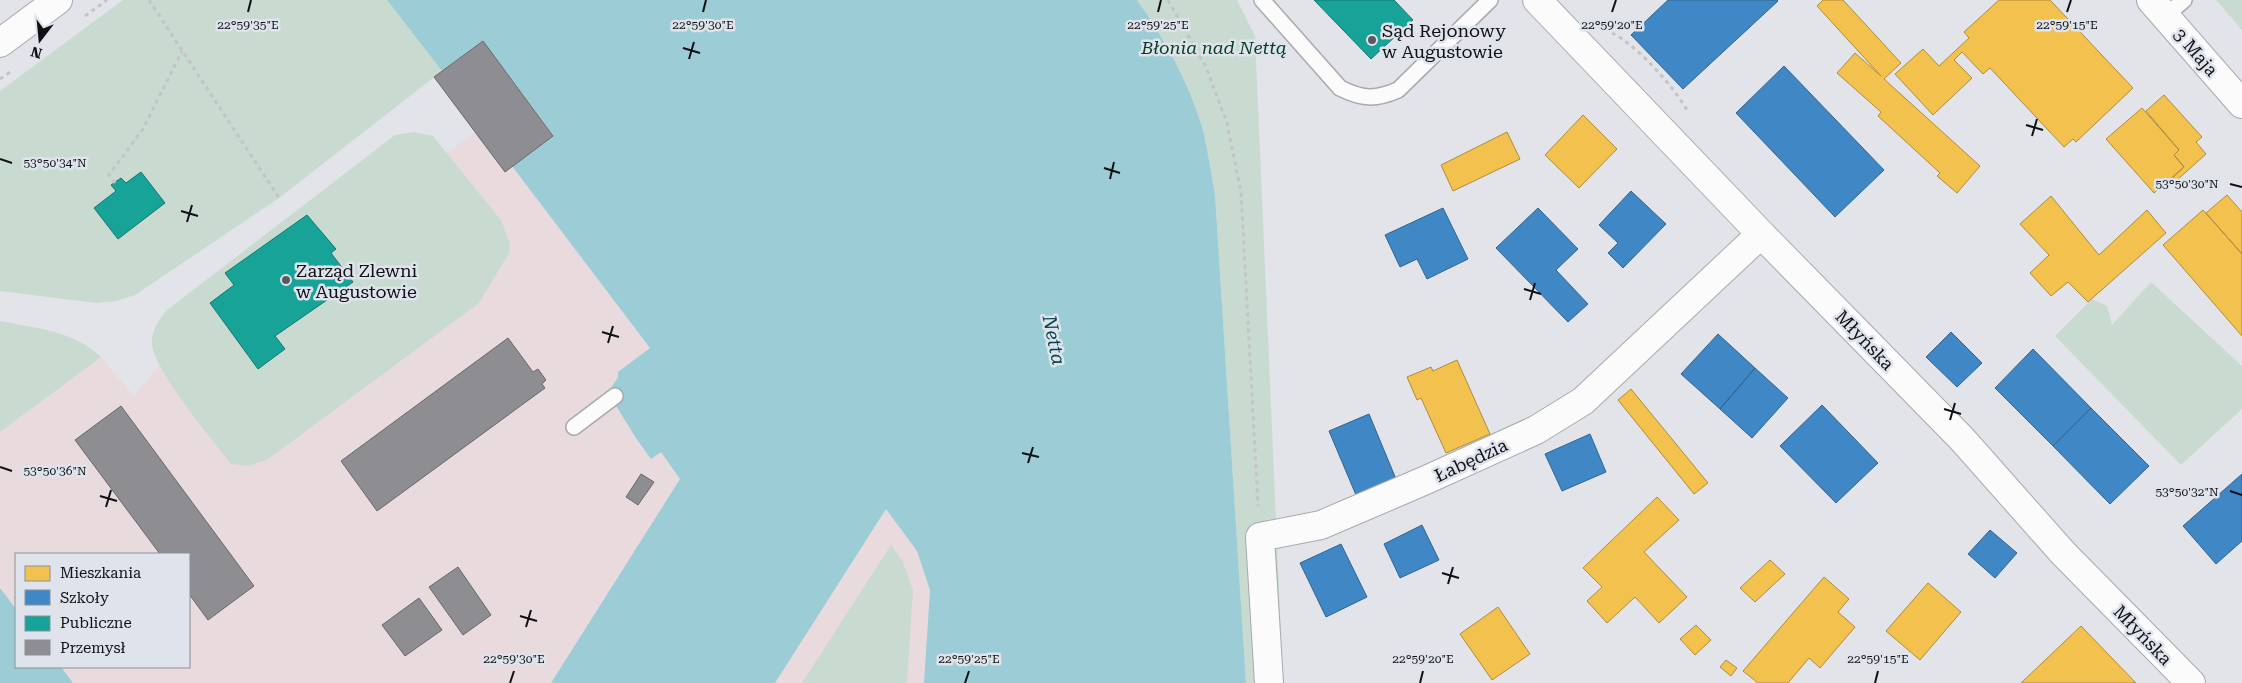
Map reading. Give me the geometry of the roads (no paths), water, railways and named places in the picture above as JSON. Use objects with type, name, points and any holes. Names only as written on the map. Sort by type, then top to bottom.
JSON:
[{"type":"street","points":[[0,43],[58,0]]},
{"type":"street","name":"Młyńska","points":[[1537,0],[1761,234],[1962,439],[2063,553],[2191,683]]},
{"type":"street","name":"3 Maja","points":[[2167,5],[2242,104]]},
{"type":"street","name":"Łabędzia","points":[[1269,683],[1260,538],[1320,525],[1536,430],[1583,402],[1761,234]]},
{"type":"lane","points":[[1262,0],[1340,88],[1349,92],[1380,98],[1398,90],[1490,0]]},
{"type":"lane","points":[[574,427],[615,396]]},
{"type":"water","name":"Netta","points":[[387,0],[1137,0],[1157,30],[1191,95],[1203,130],[1215,195],[1246,683],[924,683],[930,590],[917,551],[886,509],[775,683],[551,683],[680,479],[661,452],[651,459],[608,393],[618,377],[618,372],[650,348],[512,166],[553,135],[483,41],[442,71]]},
{"type":"water","points":[[0,588],[15,608],[15,668],[62,668],[73,683],[0,683]]},
{"type":"place","name":"Sąd Rejonowy w Augustowie","points":[[1372,40]]},
{"type":"place","name":"Zarząd Zlewni w Augustowie","points":[[286,280]]},
{"type":"park label","name":"Błonia nad Nettą","points":[[1214,47]]}]
